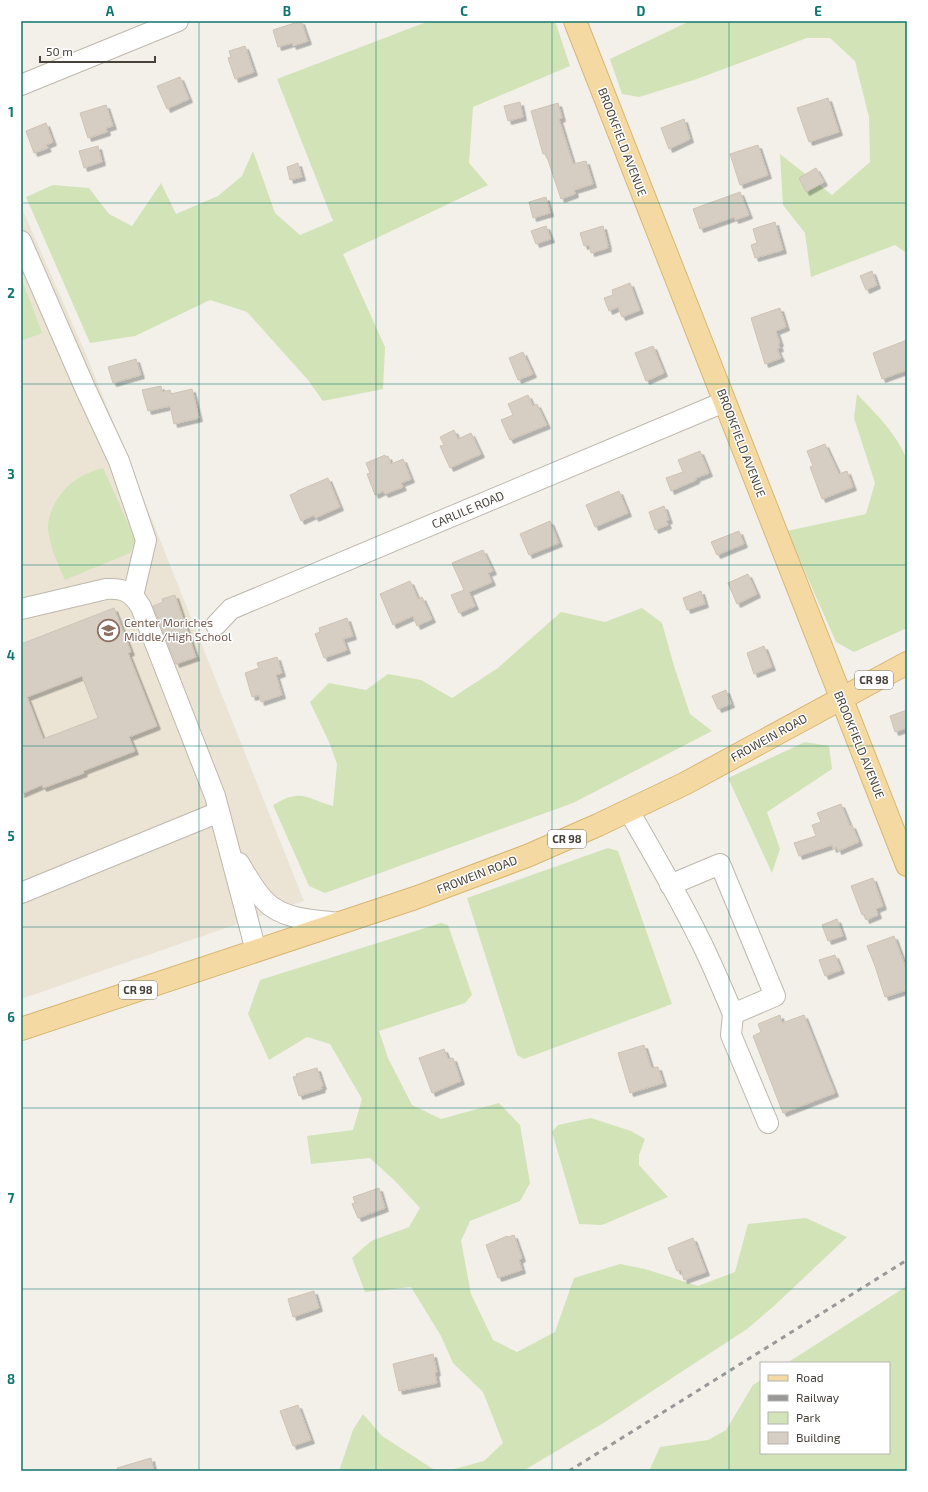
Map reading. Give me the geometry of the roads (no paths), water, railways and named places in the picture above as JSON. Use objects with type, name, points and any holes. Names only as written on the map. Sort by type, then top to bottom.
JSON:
[{"type":"main road","name":"BROOKFIELD AVENUE","points":[[575,21],[907,865]]},
{"type":"main road","name":"FROWEIN ROAD","points":[[21,1029],[444,888],[565,840],[714,768],[907,663]]},
{"type":"street","points":[[21,85],[178,21]]},
{"type":"street","points":[[21,241],[85,388],[119,461],[146,540],[134,596]]},
{"type":"street","name":"CARLILE ROAD","points":[[216,625],[231,609],[724,402]]},
{"type":"street","points":[[21,609],[106,589],[122,590],[134,596],[141,607],[215,796],[256,951]]},
{"type":"street","points":[[629,810],[698,936],[733,1014],[731,1035],[768,1123]]},
{"type":"street","points":[[21,893],[219,812]]},
{"type":"street","points":[[230,850],[260,895],[271,907],[288,915],[340,923]]},
{"type":"street","points":[[670,885],[720,864],[775,996],[733,1014]]},
{"type":"railway","points":[[569,1471],[907,1260]]},
{"type":"place","name":"Center Moriches Middle/High School","points":[[109,630]]}]
